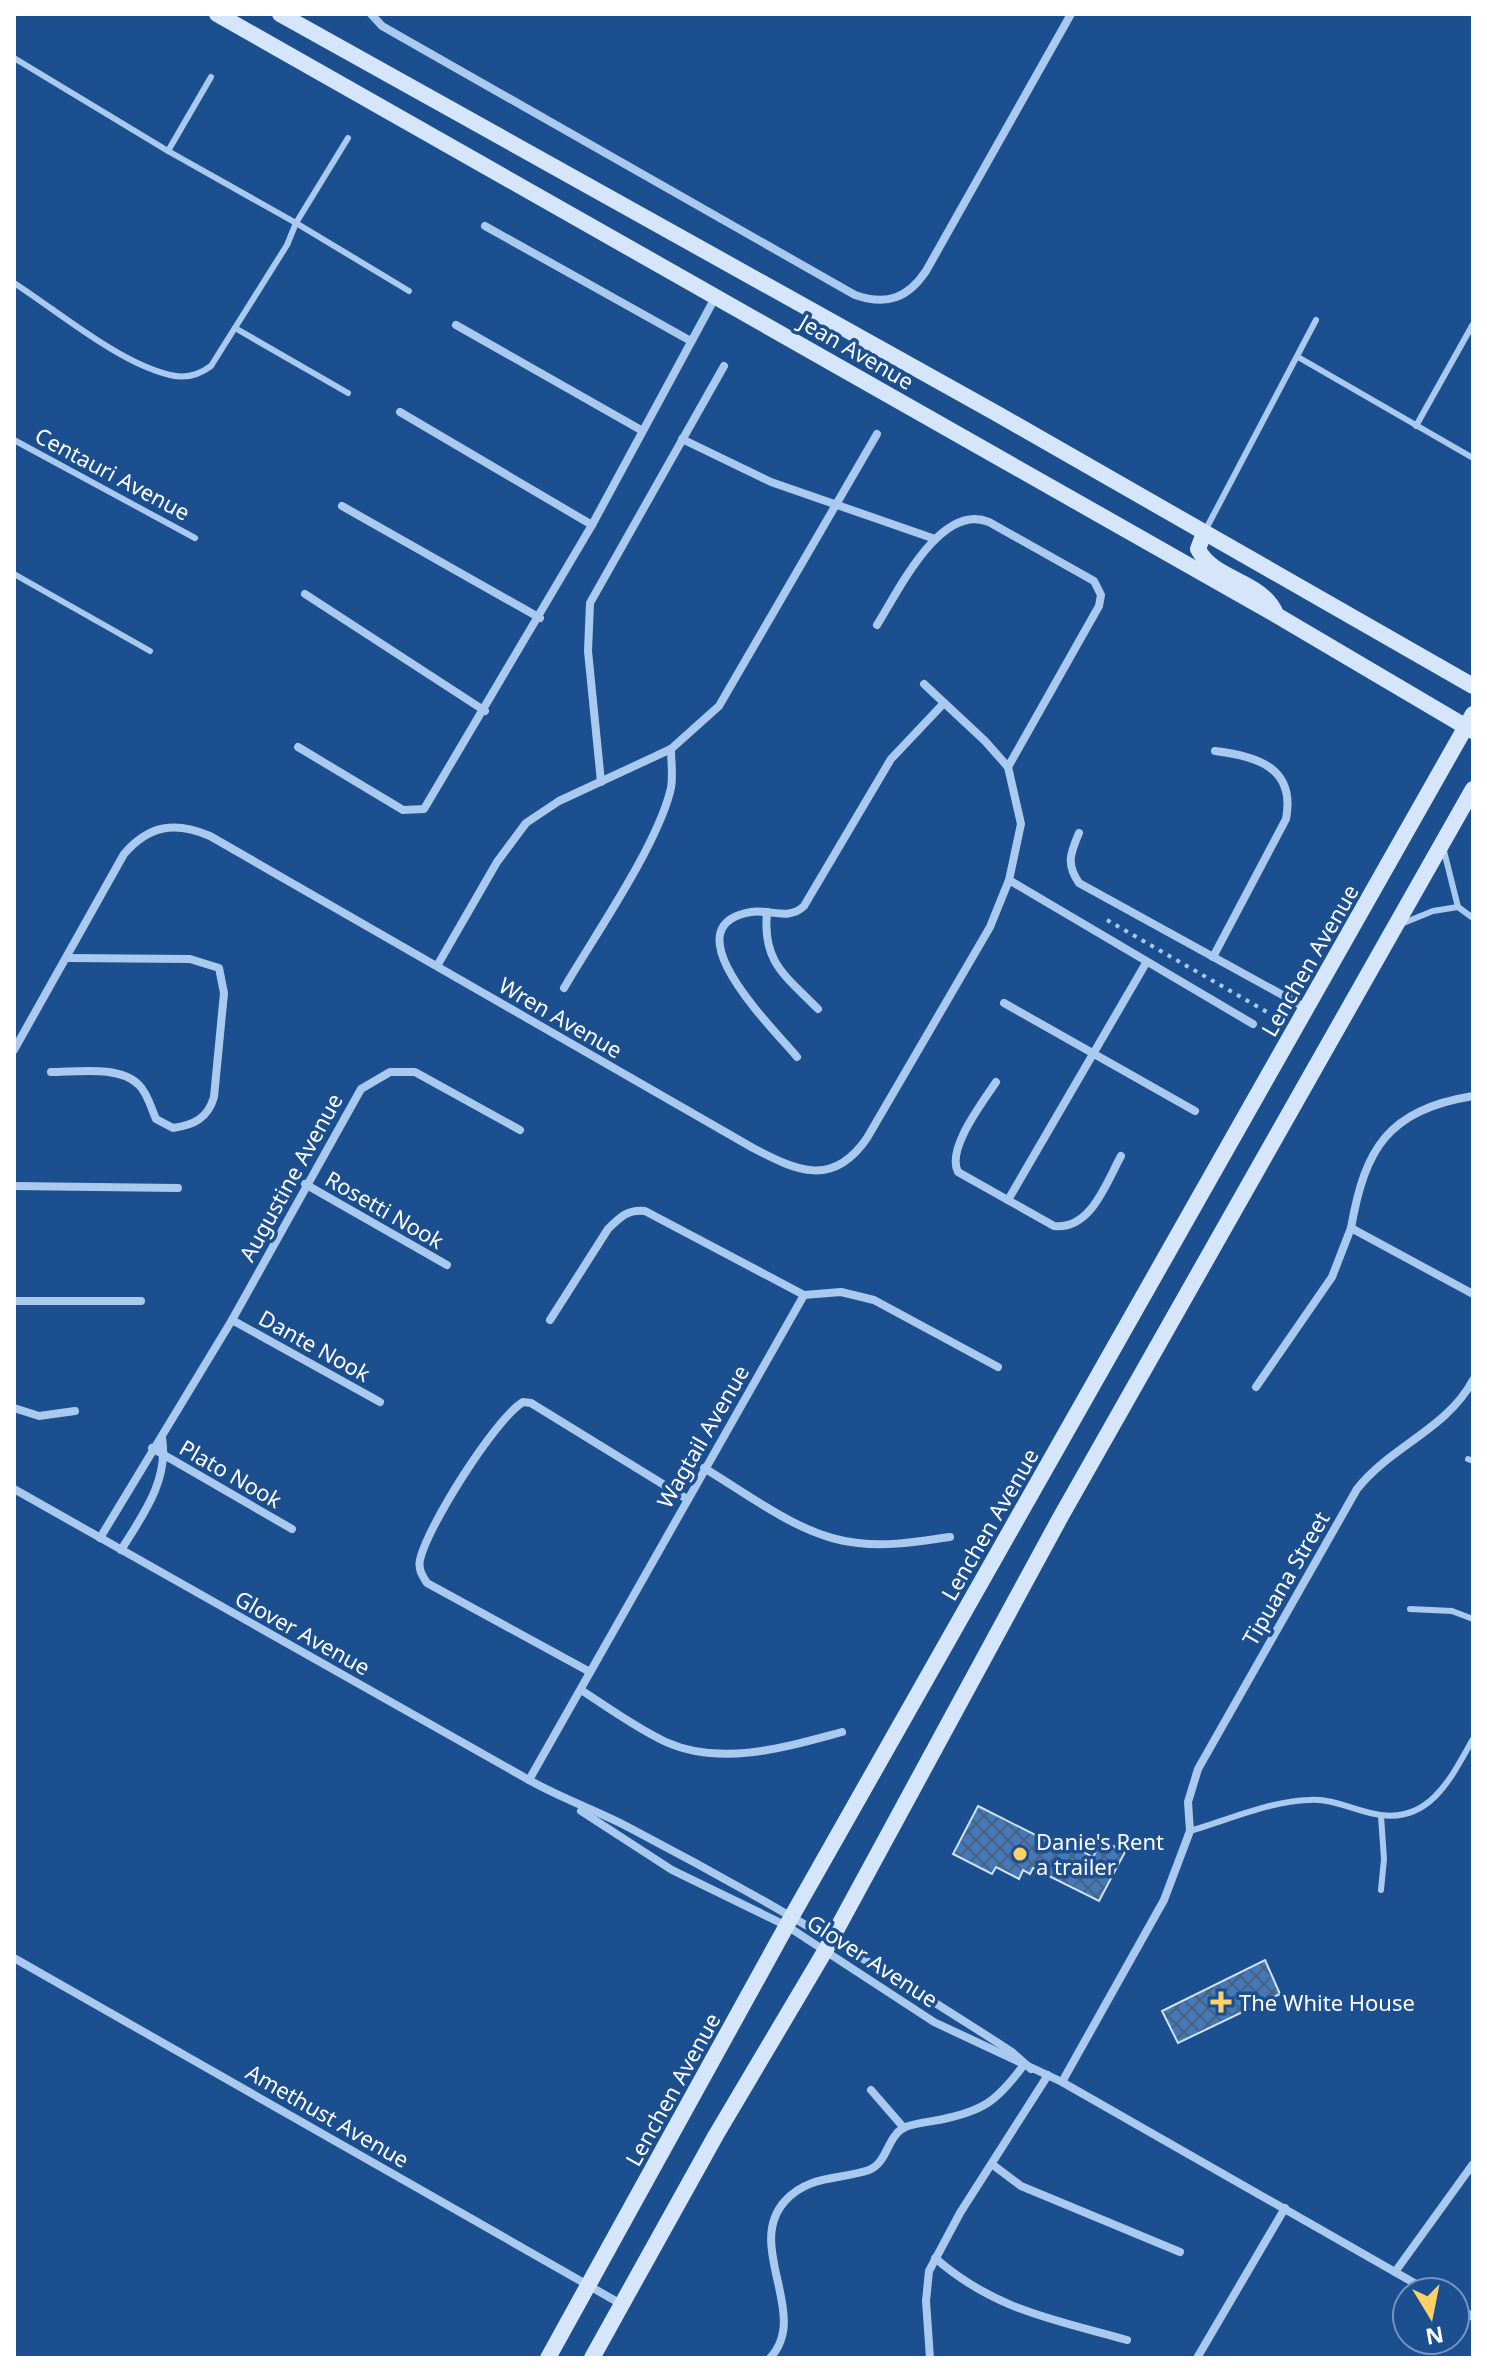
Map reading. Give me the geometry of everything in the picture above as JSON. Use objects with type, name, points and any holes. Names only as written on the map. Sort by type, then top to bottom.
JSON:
[{"type":"main road","name":"Jean Avenue","points":[[217,14],[1471,724]]},
{"type":"main road","name":"Jean Avenue","points":[[280,14],[1473,686]]},
{"type":"main road","points":[[312,67],[326,41]]},
{"type":"main road","points":[[1204,533],[1198,549],[1204,559],[1260,592],[1278,616]]},
{"type":"main road","name":"Lenchen Avenue","points":[[548,2358],[591,2286],[790,1921],[1471,724]]},
{"type":"main road","points":[[592,2358],[716,2135],[828,1944],[1060,1518],[1473,789]]},
{"type":"street","points":[[371,14],[395,34],[855,295],[886,301],[907,293],[926,271],[1071,14]]},
{"type":"street","points":[[485,226],[689,340]]},
{"type":"street","points":[[298,747],[370,793],[403,810],[417,812],[427,805],[540,618],[689,340],[716,296]]},
{"type":"street","points":[[456,325],[641,430]]},
{"type":"street","points":[[601,782],[587,614],[593,594],[724,366]]},
{"type":"street","points":[[400,412],[592,525]]},
{"type":"street","points":[[437,966],[497,862],[526,823],[540,811],[671,749],[704,723],[729,693],[877,434]]},
{"type":"street","points":[[682,439],[754,475],[935,539]]},
{"type":"street","points":[[342,506],[540,618]]},
{"type":"street","points":[[877,625],[921,552],[959,522],[980,518],[1087,575],[1100,588],[1099,606],[1089,627],[1008,767],[924,684]]},
{"type":"street","points":[[305,594],[485,711]]},
{"type":"street","points":[[797,1057],[733,979],[720,954],[718,940],[728,921],[752,912],[792,914],[804,906],[891,759],[944,703]]},
{"type":"street","points":[[564,988],[643,851],[667,801],[672,777],[671,749]]},
{"type":"street","points":[[1213,957],[1286,819],[1289,802],[1285,786],[1269,765],[1250,755],[1215,751]]},
{"type":"street","name":"Wren Avenue","points":[[14,1050],[124,854],[151,831],[175,826],[210,836],[753,1148],[802,1171],[820,1171],[848,1160],[867,1138],[990,927],[1009,880],[1021,824],[1008,767]]},
{"type":"street","points":[[1079,833],[1069,857],[1070,871],[1079,883],[1307,1008]]},
{"type":"street","points":[[1009,880],[1253,1024]]},
{"type":"street","points":[[767,912],[766,946],[772,962],[818,1009]]},
{"type":"street","points":[[51,1072],[119,1074],[130,1078],[144,1092],[156,1119],[162,1125],[173,1128],[200,1120],[211,1108],[214,1097],[224,993],[219,968],[190,959],[67,958]]},
{"type":"street","points":[[1008,1200],[1146,963]]},
{"type":"street","points":[[1004,1003],[1195,1111]]},
{"type":"street","name":"Augustine Avenue","points":[[100,1538],[232,1320],[305,1184],[361,1089],[390,1072],[415,1072],[520,1130]]},
{"type":"street","points":[[996,1082],[966,1131],[954,1163],[958,1172],[1054,1226],[1072,1226],[1086,1216],[1121,1156]]},
{"type":"street","points":[[1256,1387],[1332,1277],[1351,1228],[1364,1169],[1384,1136],[1418,1112],[1473,1096]]},
{"type":"street","name":"Rosetti Nook","points":[[305,1184],[447,1265]]},
{"type":"street","points":[[14,1186],[178,1188]]},
{"type":"street","points":[[550,1320],[608,1229],[619,1218],[637,1210],[645,1211],[804,1295],[841,1292],[874,1300],[998,1367]]},
{"type":"street","points":[[1351,1228],[1473,1294]]},
{"type":"street","name":"Wagtail Avenue","points":[[529,1780],[804,1295]]},
{"type":"street","points":[[14,1301],[141,1301]]},
{"type":"street","name":"Dante Nook","points":[[232,1320],[380,1402]]},
{"type":"street","name":"Tipuana Street","points":[[1062,2082],[1156,1916],[1190,1831],[1188,1802],[1198,1769],[1357,1489],[1385,1459],[1450,1413],[1473,1380]]},
{"type":"street","points":[[590,1672],[440,1593],[427,1583],[421,1575],[421,1557],[435,1523],[499,1426],[523,1402],[531,1403],[687,1499]]},
{"type":"street","points":[[14,1408],[39,1416],[75,1411]]},
{"type":"street","points":[[121,1550],[161,1479],[165,1456],[162,1438]]},
{"type":"street","name":"Plato Nook","points":[[152,1448],[292,1529]]},
{"type":"street","points":[[704,1468],[789,1517],[838,1540],[885,1545],[950,1537]]},
{"type":"street","name":"Glover Avenue","points":[[14,1489],[574,1805],[629,1828],[790,1921],[1027,2066]]},
{"type":"street","points":[[581,1690],[648,1733],[669,1743],[712,1754],[756,1752],[842,1732]]},
{"type":"street","name":"Glover Avenue","points":[[574,1805],[621,1840],[672,1870],[790,1921],[828,1944],[934,2022],[1062,2082],[1402,2276]]},
{"type":"street","name":"Amethust Avenue","points":[[14,1958],[623,2306]]},
{"type":"street","points":[[770,2358],[781,2331],[781,2302],[770,2237],[778,2209],[807,2184],[876,2165],[904,2128],[988,2105],[1027,2066]]},
{"type":"street","points":[[930,2358],[926,2301],[929,2271],[1048,2075]]},
{"type":"street","points":[[871,2090],[904,2128]]},
{"type":"street","points":[[1395,2272],[1457,2191],[1473,2164]]},
{"type":"street","points":[[993,2165],[1028,2190],[1180,2252]]},
{"type":"street","points":[[1457,2191],[1473,2180]]},
{"type":"street","points":[[1197,2358],[1285,2208]]},
{"type":"street","points":[[935,2258],[965,2284],[1006,2305],[1127,2340]]},
{"type":"lane","points":[[14,58],[409,291]]},
{"type":"lane","points":[[168,151],[211,77]]},
{"type":"lane","points":[[14,283],[123,354],[172,376],[201,373],[211,366],[287,245],[296,223],[348,138]]},
{"type":"lane","points":[[1204,533],[1316,320]]},
{"type":"lane","points":[[1416,426],[1473,324]]},
{"type":"lane","points":[[235,328],[348,393]]},
{"type":"lane","points":[[1298,357],[1473,458]]},
{"type":"lane","name":"Centauri Avenue","points":[[14,440],[195,538]]},
{"type":"lane","points":[[14,574],[150,651]]},
{"type":"lane","points":[[1442,843],[1458,907],[1473,918]]},
{"type":"lane","points":[[1394,927],[1420,915],[1458,907]]},
{"type":"lane","points":[[1410,1609],[1452,1611],[1473,1619]]},
{"type":"lane","points":[[1190,1831],[1309,1800],[1340,1803],[1381,1816],[1413,1812],[1436,1797],[1473,1739]]},
{"type":"lane","points":[[1381,1816],[1381,1890]]},
{"type":"path","points":[[1105,919],[1295,1029]]},
{"type":"building","name":"Danie's Rent a trailer","points":[[978,1806],[1059,1847],[1062,1841],[1093,1857],[1102,1840],[1125,1852],[1099,1901],[1033,1868],[1030,1874],[1023,1870],[1019,1879],[996,1867],[992,1874],[953,1854]]},
{"type":"building","name":"The White House","points":[[1265,1960],[1280,1994],[1178,2043],[1162,2011]]},
{"type":"place","name":"Danie's Rent a trailer","points":[[1020,1854]]},
{"type":"place","name":"The White House","points":[[1221,2002]]}]
